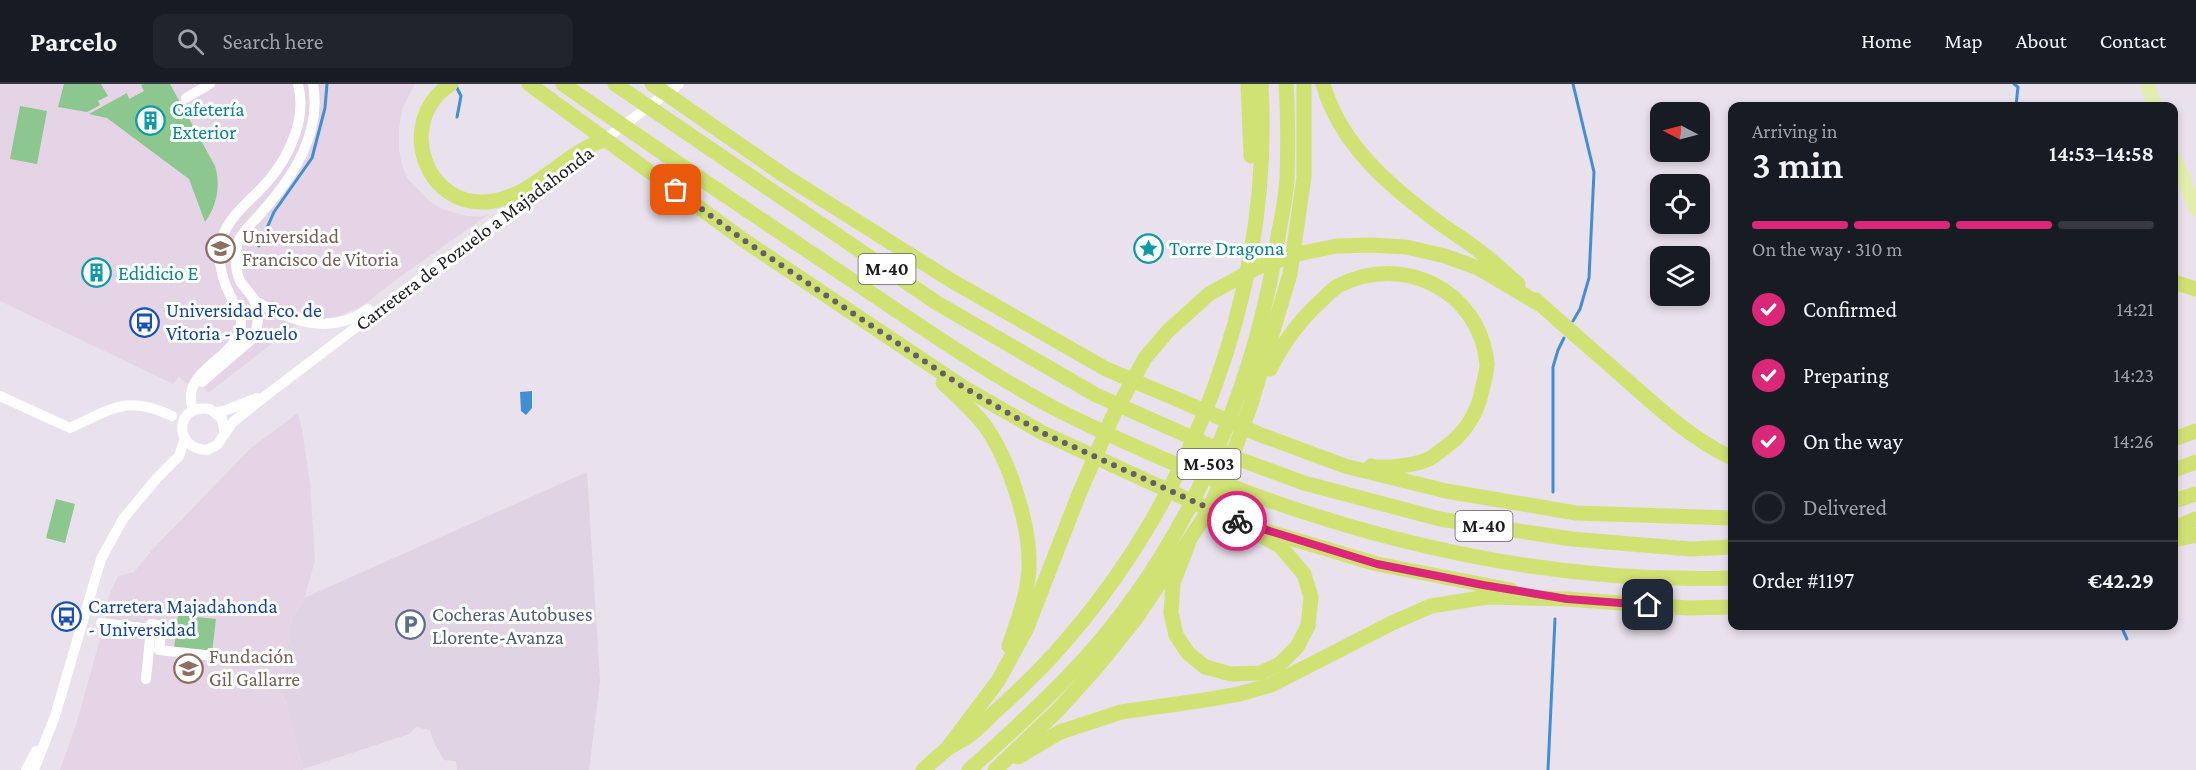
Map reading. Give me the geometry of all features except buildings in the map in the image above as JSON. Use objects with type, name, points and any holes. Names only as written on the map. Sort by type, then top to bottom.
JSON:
[{"type":"highway","points":[[451,84],[444,88],[429,106],[422,128],[422,152],[431,175],[447,191],[467,201],[491,202],[516,194],[584,148],[604,140]]},
{"type":"highway","points":[[529,84],[745,241],[963,387],[1043,433],[1228,518],[1280,546],[1304,574],[1311,597],[1308,626],[1297,647],[1280,664],[1260,674],[1230,674],[1205,667],[1188,653],[1176,634],[1171,613],[1173,583],[1188,544]]},
{"type":"highway","name":"M-40","points":[[563,84],[927,331],[1051,406],[1142,450],[1299,512],[1437,550],[1575,573],[1696,579],[1728,578]]},
{"type":"highway","name":"M-40","points":[[615,84],[937,303],[1096,395],[1244,461],[1304,483],[1440,519],[1572,539],[1690,549],[1728,547]]},
{"type":"highway","points":[[652,84],[785,176],[952,281],[1106,369],[1141,386],[1261,435],[1345,466],[1446,491],[1576,513],[1728,518]]},
{"type":"highway","name":"M-503","points":[[1239,305],[1251,174],[1248,84]]},
{"type":"highway","name":"M-503","points":[[923,770],[946,750],[971,735],[1055,652],[1099,599],[1140,541],[1172,483],[1215,386],[1239,305],[1252,241],[1259,174],[1261,84]]},
{"type":"highway","name":"M-503","points":[[969,770],[1078,666],[1110,627],[1140,587],[1168,543],[1224,432],[1244,381],[1272,276],[1287,181],[1286,84]]},
{"type":"highway","name":"M-503","points":[[995,770],[1059,709],[1134,621],[1206,515],[1228,468],[1251,404],[1290,274],[1304,177],[1304,84]]},
{"type":"highway","name":"M-503","points":[[1323,84],[1327,100],[1344,133],[1370,164],[1398,190],[1439,223],[1484,254],[1656,406],[1688,431],[1728,456]]},
{"type":"highway","name":"M-503","points":[[946,750],[998,681],[1026,630],[1079,494],[1118,408],[1145,358],[1168,331],[1209,294],[1258,267],[1302,252],[1336,246],[1370,245],[1406,247],[1445,256],[1478,268],[1541,305]]},
{"type":"highway","points":[[1251,404],[1285,340],[1306,313],[1337,287],[1372,274],[1408,274],[1435,284],[1462,304],[1478,330],[1487,365],[1479,406],[1459,438],[1428,460],[1381,468],[1312,453]]},
{"type":"highway","points":[[2178,283],[2196,289]]},
{"type":"highway","points":[[916,355],[985,427],[1007,467],[1023,518],[1029,561],[1022,607],[998,681]]},
{"type":"highway","points":[[2178,436],[2194,432]]},
{"type":"highway","points":[[2178,469],[2196,462]]},
{"type":"highway","points":[[2178,500],[2196,494]]},
{"type":"highway","points":[[1228,518],[1377,564],[1567,599]]},
{"type":"highway","points":[[2178,526],[2196,519]]},
{"type":"highway","points":[[2178,539],[2196,535]]},
{"type":"highway","points":[[1002,770],[1024,752],[1060,732],[1121,712],[1205,700],[1271,685],[1392,623],[1431,606],[1487,597],[1567,599],[1689,608],[1728,607]]},
{"type":"main road","points":[[2147,84],[2154,102]]},
{"type":"main road","points":[[2178,166],[2196,209]]},
{"type":"street","points":[[196,84],[184,94],[210,84]]},
{"type":"street","points":[[34,770],[51,728],[93,581],[105,550],[136,502],[182,452],[183,433],[189,413],[192,385],[232,346],[240,332],[239,311],[224,278],[220,245],[223,234],[240,210],[268,182],[285,157],[296,132],[299,116],[301,102],[298,84]]},
{"type":"street","points":[[313,84],[315,95],[312,126],[298,166],[280,191],[242,234],[237,247],[238,275],[242,284],[254,300],[266,307],[300,321],[326,324],[348,321],[357,317],[396,291],[411,286]]},
{"type":"street","name":"Carretera de Pozuelo a Majadahonda","points":[[225,434],[233,422],[268,394],[679,84]]},
{"type":"street","points":[[200,385],[252,339],[258,323],[254,300]]},
{"type":"street","name":"Carretera de Pozuelo a Majadahonda","points":[[215,412],[224,411],[268,394]]},
{"type":"street","points":[[0,396],[70,428],[116,407],[133,404],[154,408],[172,417],[192,446],[201,450],[217,445],[225,434],[222,420],[215,412],[206,408],[172,417]]},
{"type":"street","points":[[172,464],[201,450]]},
{"type":"street","points":[[101,623],[151,629],[151,624],[162,626],[146,679]]},
{"type":"street","points":[[153,650],[241,659]]},
{"type":"street","points":[[26,770],[59,699]]},
{"type":"shaded area","name":"Universidad Francisco de Vitoria","points":[[0,84],[415,84],[402,109],[399,128],[402,166],[408,179],[429,201],[442,209],[467,216],[480,217],[489,214],[365,304],[341,315],[316,318],[295,326],[208,393],[203,387],[187,383],[179,377],[173,384],[0,301]]},
{"type":"shaded area","name":"Fundación Gil Gallarre","points":[[298,413],[310,483],[315,560],[305,596],[292,618],[281,691],[288,709],[303,770],[60,770],[76,725],[106,618],[109,596],[118,576],[134,572],[153,549],[251,448]]},
{"type":"shaded area","points":[[587,472],[600,681],[589,770],[457,770],[456,761],[444,760],[435,745],[430,730],[416,727],[409,734],[303,769],[281,691],[292,618],[304,598]]},
{"type":"green space","points":[[64,84],[101,84],[108,96],[98,101],[100,105],[87,112],[58,107]]},
{"type":"green space","points":[[170,84],[215,166],[218,181],[217,195],[205,222],[189,179],[107,118],[89,114],[127,93],[129,99],[144,91],[141,85]]},
{"type":"green space","points":[[20,106],[47,111],[37,164],[10,159]]},
{"type":"green space","points":[[56,499],[75,504],[65,543],[46,538]]},
{"type":"green space","points":[[178,615],[216,619],[212,652],[174,648]]},
{"type":"water","points":[[532,391],[532,408],[526,415],[521,411],[520,392]]},
{"type":"waterway","points":[[259,246],[274,212],[312,158],[325,108],[327,84]]},
{"type":"waterway","points":[[1573,84],[1594,172],[1589,278],[1580,309],[1573,321]]},
{"type":"waterway","points":[[2014,84],[2018,87],[2016,102]]},
{"type":"waterway","points":[[456,86],[461,96],[457,117]]},
{"type":"waterway","points":[[1553,492],[1553,367],[1564,338]]},
{"type":"waterway","points":[[1548,770],[1555,619]]},
{"type":"waterway","points":[[2123,630],[2127,639]]},
{"type":"way so far","points":[[676,190],[745,241],[963,387],[1043,433],[1237,521]]},
{"type":"place","name":"Cafetería Exterior","points":[[151,120]]},
{"type":"place","name":"Universidad Francisco de Vitoria","points":[[221,248]]},
{"type":"place","name":"Torre Dragona","points":[[1148,248]]},
{"type":"place","name":"Edidicio E","points":[[97,273]]},
{"type":"place","name":"Universidad Fco. de Vitoria - Pozuelo","points":[[145,322]]},
{"type":"place","name":"Carretera Majadahonda - Universidad","points":[[67,617]]},
{"type":"place","name":"Cocheras Autobuses Llorente-Avanza","points":[[411,625]]},
{"type":"place","name":"Fundación Gil Gallarre","points":[[188,668]]},
{"type":"route","points":[[1237,521],[1377,564],[1567,599],[1648,605]]}]
